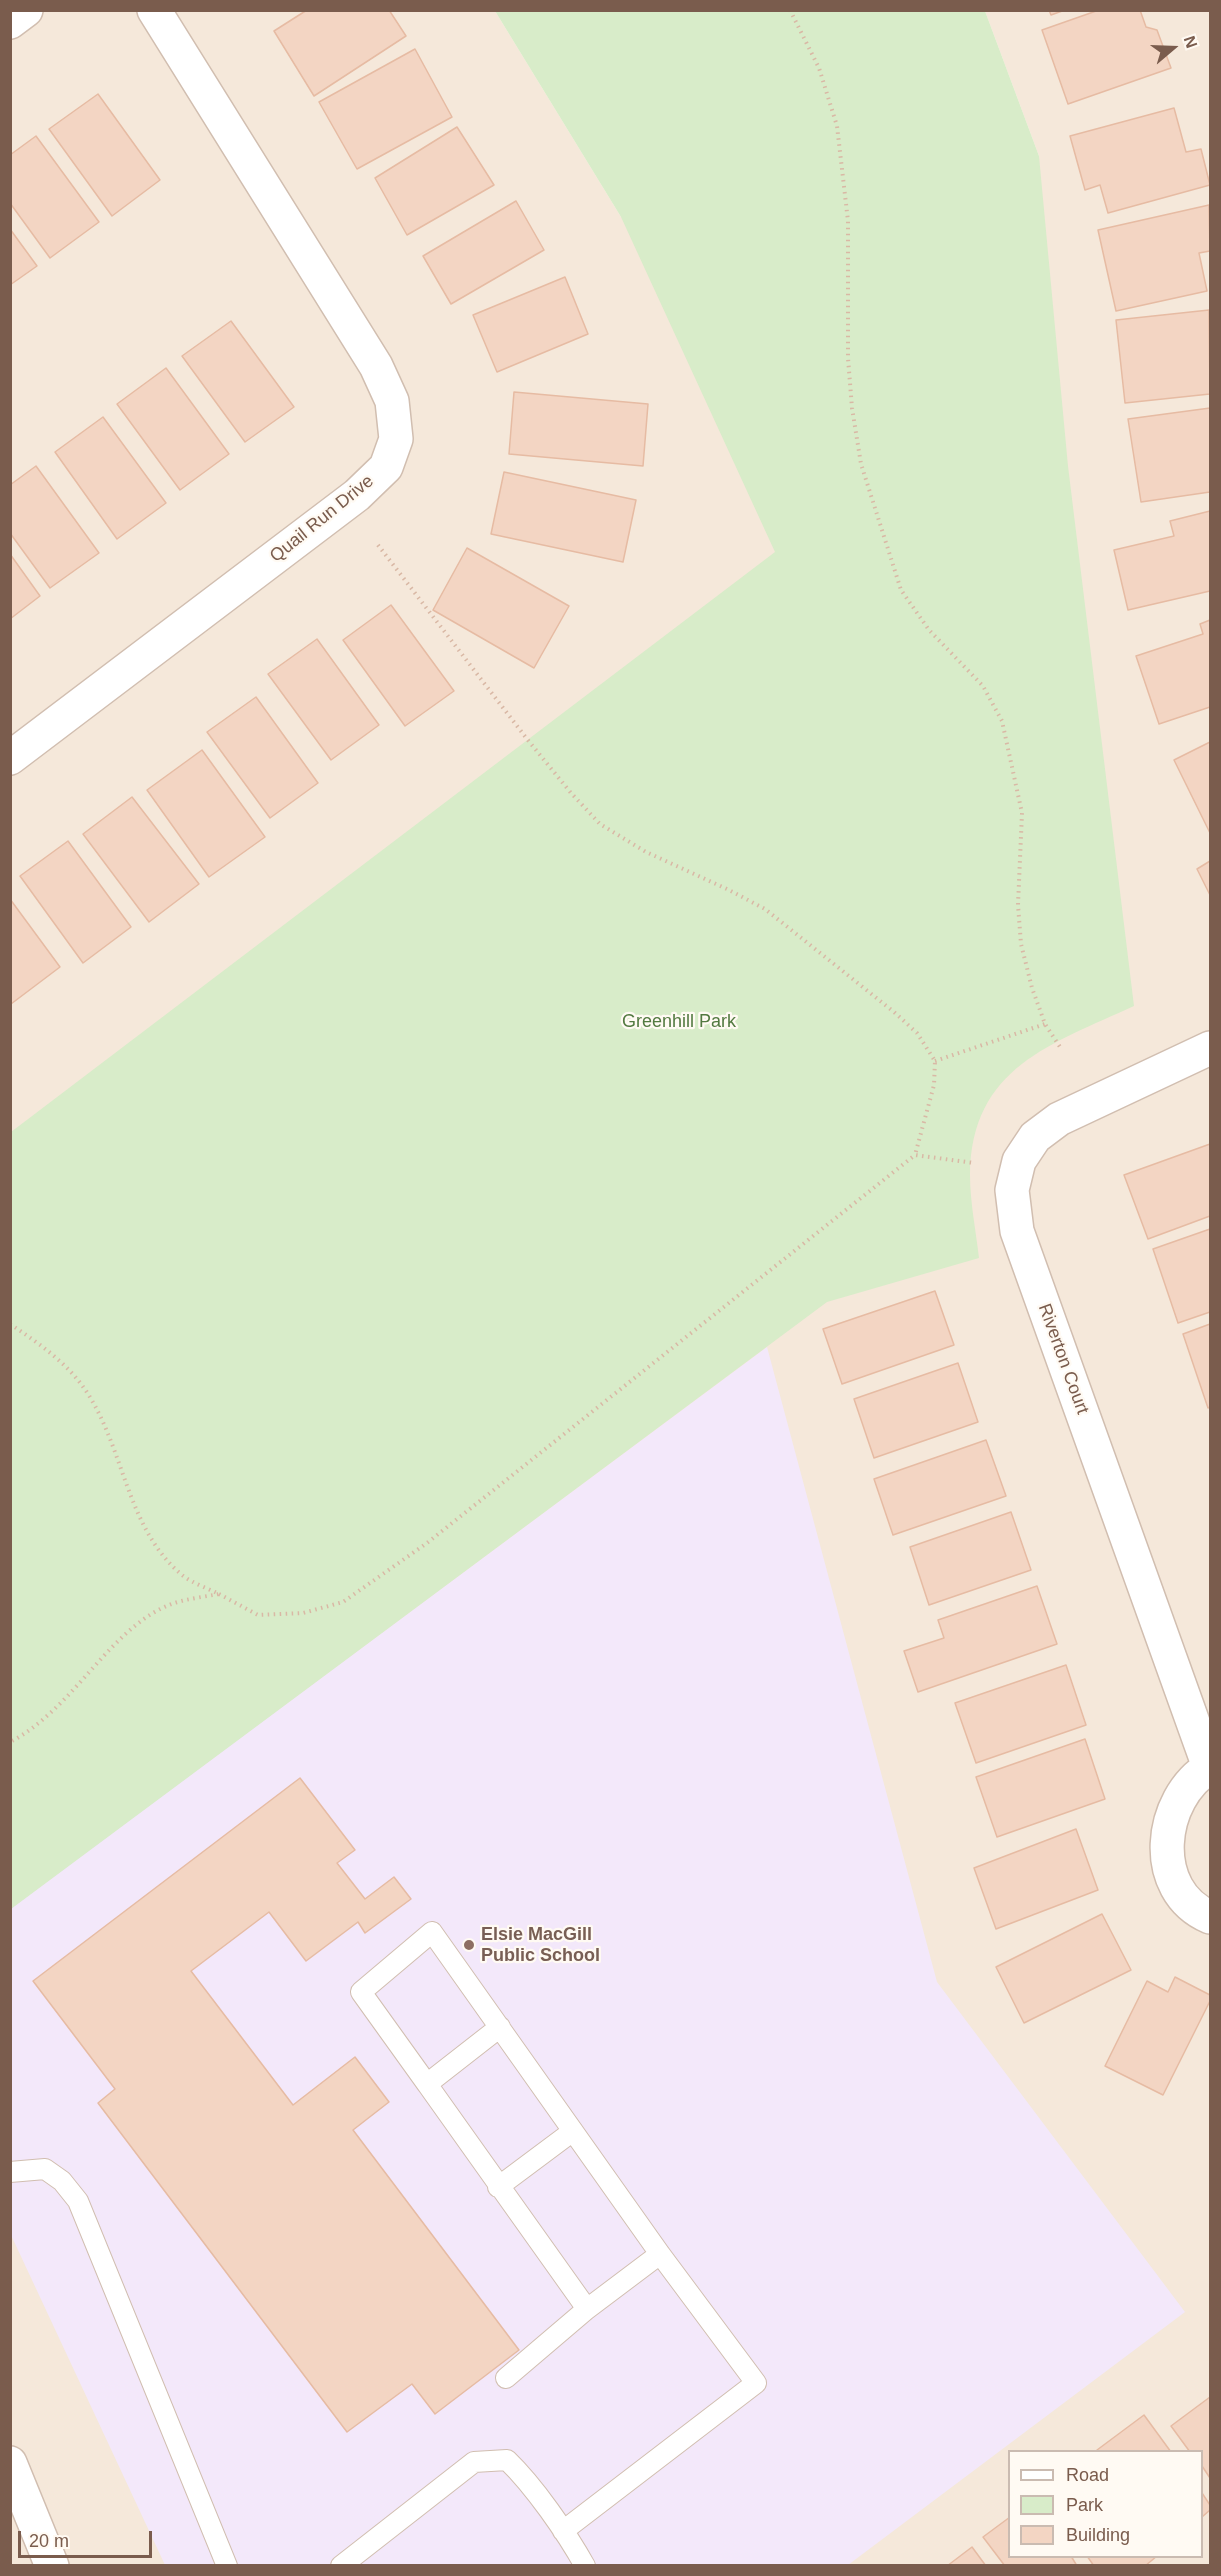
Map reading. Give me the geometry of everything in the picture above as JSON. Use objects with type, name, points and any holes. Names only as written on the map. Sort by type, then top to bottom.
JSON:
[{"type":"street","points":[[10,22],[26,10]]},
{"type":"street","name":"Quail Run Drive","points":[[10,758],[357,495],[386,467],[396,439],[392,401],[376,366],[154,10]]},
{"type":"street","name":"Riverton Court","points":[[1210,1048],[1059,1119],[1035,1137],[1019,1161],[1012,1190],[1017,1231],[1210,1767],[1193,1779],[1170,1822],[1165,1848],[1170,1874],[1183,1897],[1210,1917]]},
{"type":"street","points":[[10,2463],[52,2565]]},
{"type":"lane","points":[[562,2531],[756,2383],[660,2254],[432,1932],[361,1992],[498,2187],[587,2308]]},
{"type":"lane","points":[[427,2084],[500,2027]]},
{"type":"lane","points":[[498,2187],[573,2131]]},
{"type":"lane","points":[[10,2172],[45,2169],[62,2181],[78,2201],[227,2565]]},
{"type":"lane","points":[[506,2378],[587,2308],[660,2254]]},
{"type":"lane","points":[[341,2565],[474,2462],[507,2460],[520,2472],[585,2565]]},
{"type":"path","points":[[790,10],[819,68],[837,126],[848,221],[848,358],[852,408],[861,464],[901,590],[929,630],[982,686],[1002,721],[1022,813],[1018,905],[1021,944],[1032,988],[1046,1024],[1060,1047]]},
{"type":"path","points":[[10,1324],[59,1359],[87,1393],[107,1428],[139,1519],[159,1551],[183,1576],[258,1615],[303,1613],[343,1602],[427,1543],[915,1155],[934,1085],[935,1061],[917,1033],[765,909],[646,852],[600,824],[571,793],[527,739],[378,545]]},
{"type":"path","points":[[935,1061],[1046,1024]]},
{"type":"path","points":[[915,1155],[974,1163]]},
{"type":"path","points":[[10,1742],[56,1710],[139,1622],[170,1604],[219,1594]]},
{"type":"shaded area","points":[[11,11],[495,11],[621,217],[1039,156],[985,11],[1210,11],[1210,2565],[11,2566]]},
{"type":"shaded area","name":"Elsie MacGill Public School","points":[[767,1347],[937,1982],[1185,2312],[848,2565],[165,2565],[11,2235],[10,1909]]},
{"type":"green space","name":"Greenhill Park","points":[[495,11],[985,11],[1039,156],[1068,466],[1134,1006],[1074,1033],[1022,1064],[1001,1084],[985,1108],[974,1138],[970,1175],[979,1258],[827,1302],[11,1909],[11,1132],[775,552],[621,217]]},
{"type":"building","points":[[307,10],[389,10],[406,36],[314,96],[274,31]]},
{"type":"building","points":[[1049,10],[1065,10],[1051,15]]},
{"type":"building","points":[[1099,10],[1140,10],[1146,27],[1157,30],[1171,68],[1068,104],[1042,30]]},
{"type":"building","points":[[415,49],[452,117],[357,169],[319,102]]},
{"type":"building","points":[[98,94],[160,180],[112,216],[49,129]]},
{"type":"building","points":[[1174,108],[1186,152],[1201,149],[1210,185],[1108,213],[1100,185],[1085,190],[1070,136]]},
{"type":"building","points":[[457,127],[494,185],[407,235],[375,178]]},
{"type":"building","points":[[36,136],[99,222],[50,258],[10,203],[10,155]]},
{"type":"building","points":[[516,201],[544,250],[451,304],[423,256]]},
{"type":"building","points":[[1209,205],[1210,251],[1199,253],[1207,291],[1116,311],[1098,230]]},
{"type":"building","points":[[10,229],[37,266],[10,285]]},
{"type":"building","points":[[565,277],[588,334],[497,372],[473,315]]},
{"type":"building","points":[[1209,310],[1210,394],[1125,403],[1116,320]]},
{"type":"building","points":[[231,321],[294,407],[245,442],[182,356]]},
{"type":"building","points":[[166,368],[229,454],[180,490],[117,404]]},
{"type":"building","points":[[514,392],[648,404],[643,466],[509,454]]},
{"type":"building","points":[[1210,408],[1210,492],[1141,502],[1128,419]]},
{"type":"building","points":[[103,417],[166,503],[117,539],[55,452]]},
{"type":"building","points":[[36,466],[99,553],[50,588],[10,533],[10,485]]},
{"type":"building","points":[[504,472],[636,500],[623,562],[491,534]]},
{"type":"building","points":[[1210,511],[1210,591],[1128,610],[1114,550],[1174,536],[1170,521]]},
{"type":"building","points":[[467,548],[569,606],[534,668],[433,610]]},
{"type":"building","points":[[10,554],[40,596],[10,619]]},
{"type":"building","points":[[391,605],[454,691],[405,726],[343,640]]},
{"type":"building","points":[[1210,620],[1210,707],[1159,724],[1136,656],[1203,634],[1200,624]]},
{"type":"building","points":[[317,639],[379,725],[331,760],[268,674]]},
{"type":"building","points":[[256,697],[318,783],[270,818],[207,732]]},
{"type":"building","points":[[1210,742],[1210,833],[1174,760]]},
{"type":"building","points":[[202,750],[265,837],[209,877],[147,790]]},
{"type":"building","points":[[132,797],[199,884],[149,922],[83,834]]},
{"type":"building","points":[[68,841],[131,927],[83,963],[20,876]]},
{"type":"building","points":[[1210,861],[1210,895],[1197,869]]},
{"type":"building","points":[[10,899],[60,967],[11,1004],[10,1002]]},
{"type":"building","points":[[1210,1144],[1210,1216],[1148,1239],[1124,1175]]},
{"type":"building","points":[[1210,1229],[1210,1312],[1178,1323],[1153,1249]]},
{"type":"building","points":[[935,1291],[954,1345],[842,1384],[823,1329]]},
{"type":"building","points":[[1210,1324],[1210,1407],[1208,1408],[1183,1334]]},
{"type":"building","points":[[958,1363],[978,1422],[874,1458],[854,1399]]},
{"type":"building","points":[[986,1440],[1006,1496],[893,1535],[874,1479]]},
{"type":"building","points":[[1011,1512],[1031,1570],[929,1605],[910,1547]]},
{"type":"building","points":[[1037,1586],[1057,1644],[918,1692],[904,1651],[944,1638],[938,1620]]},
{"type":"building","points":[[1066,1665],[1086,1725],[976,1763],[955,1703]]},
{"type":"building","points":[[1085,1739],[1105,1799],[997,1837],[976,1777]]},
{"type":"building","points":[[300,1778],[355,1850],[337,1863],[365,1899],[394,1877],[411,1899],[365,1933],[358,1922],[306,1961],[269,1912],[191,1971],[293,2105],[355,2057],[389,2102],[353,2130],[519,2350],[435,2414],[412,2384],[347,2432],[98,2103],[115,2089],[33,1981]]},
{"type":"building","points":[[1076,1829],[1098,1890],[996,1929],[974,1868]]},
{"type":"building","points":[[1102,1914],[1131,1970],[1024,2023],[996,1967]]},
{"type":"building","points":[[1175,1977],[1210,1995],[1210,2001],[1163,2095],[1105,2066],[1147,1981],[1168,1992]]},
{"type":"building","points":[[1210,2397],[1210,2478],[1203,2468],[1203,2450],[1189,2450],[1171,2426]]},
{"type":"building","points":[[1144,2415],[1170,2450],[1097,2450]]},
{"type":"building","points":[[1203,2494],[1210,2505],[1210,2510],[1203,2516]]},
{"type":"building","points":[[1008,2518],[1008,2558],[1072,2558],[1077,2566],[1005,2566],[983,2537]]},
{"type":"building","points":[[972,2547],[986,2566],[947,2566]]},
{"type":"building","points":[[1088,2558],[1155,2558],[1145,2566],[1094,2566]]},
{"type":"place","name":"Elsie MacGill Public School","points":[[469,1945]]}]
